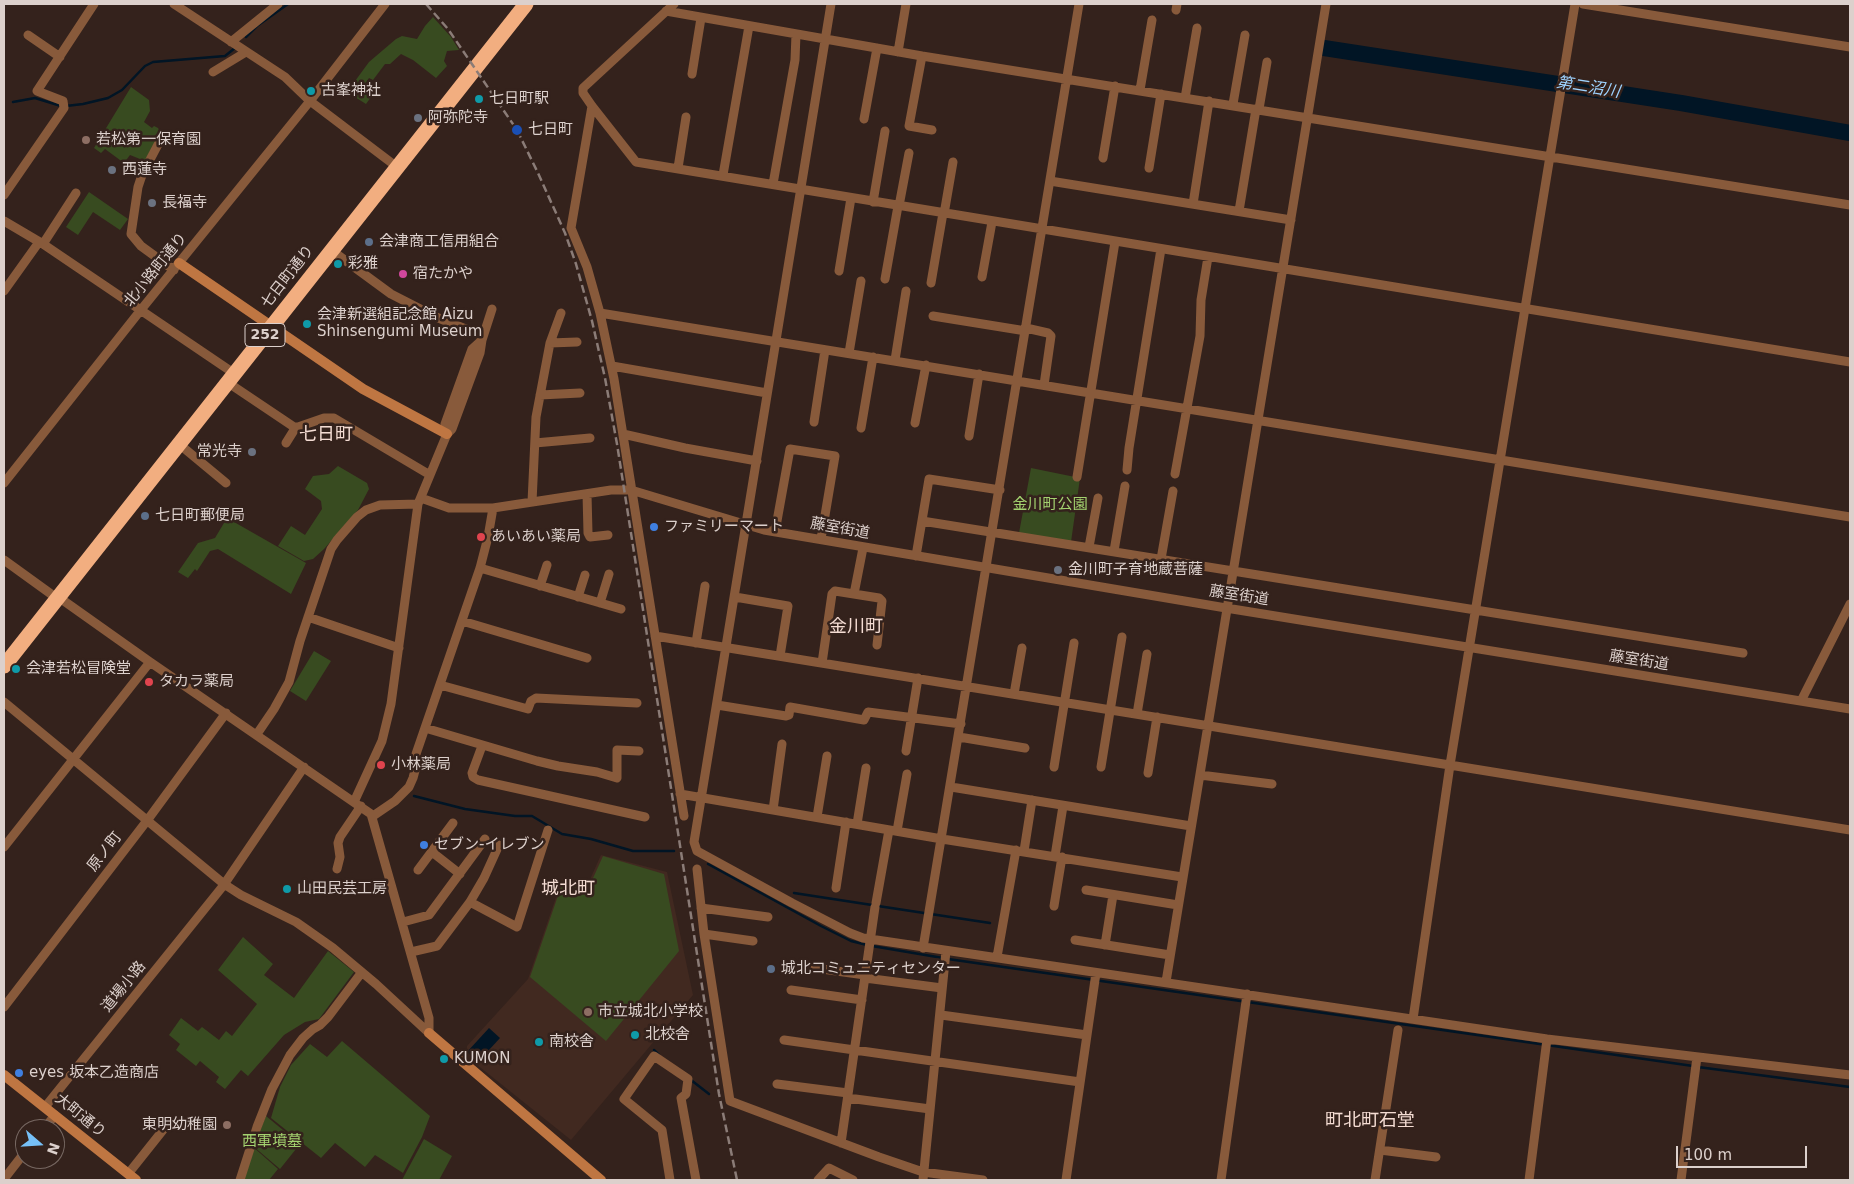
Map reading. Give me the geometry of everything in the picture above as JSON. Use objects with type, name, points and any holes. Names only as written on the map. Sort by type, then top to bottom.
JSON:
[{"type":"highway","name":"七日町通り","points":[[4,666],[526,4]]},
{"type":"street","points":[[4,195],[63,105],[37,91],[94,4]]},
{"type":"street","points":[[231,42],[278,4]]},
{"type":"street","name":"北小路町通り","points":[[4,483],[310,101],[385,4]]},
{"type":"street","points":[[674,4],[583,88],[583,93],[592,106],[636,162],[1850,362]]},
{"type":"street","points":[[831,4],[694,842],[697,851],[870,944],[923,948],[946,954],[997,957],[1095,978],[1166,982],[1247,997],[1546,1039],[1850,1075]]},
{"type":"street","points":[[898,52],[906,4]]},
{"type":"street","points":[[923,948],[1079,4]]},
{"type":"street","points":[[1166,982],[1326,4]]},
{"type":"street","points":[[1413,1019],[1450,765],[1502,459],[1575,4]]},
{"type":"street","points":[[1583,4],[1850,47]]},
{"type":"street","points":[[180,5],[285,78],[310,101],[397,167]]},
{"type":"street","points":[[666,11],[922,56],[1233,104],[1550,158],[1850,205]]},
{"type":"street","points":[[692,74],[701,18]]},
{"type":"street","points":[[1140,90],[1152,20]]},
{"type":"street","points":[[723,175],[749,26]]},
{"type":"street","points":[[1185,98],[1197,28]]},
{"type":"street","points":[[773,184],[794,60],[796,34]]},
{"type":"street","points":[[28,35],[60,57]]},
{"type":"street","points":[[1233,104],[1245,35]]},
{"type":"street","points":[[864,119],[877,48]]},
{"type":"street","points":[[213,72],[246,52]]},
{"type":"street","points":[[922,56],[909,126],[932,130]]},
{"type":"street","points":[[1239,211],[1267,62]]},
{"type":"street","points":[[1103,158],[1115,86]]},
{"type":"street","points":[[1149,168],[1161,94]]},
{"type":"street","points":[[1193,204],[1209,101]]},
{"type":"street","points":[[592,106],[571,228],[587,267],[612,366],[684,816]]},
{"type":"street","points":[[678,168],[686,117]]},
{"type":"street","points":[[873,202],[885,131]]},
{"type":"street","points":[[163,134],[142,175],[132,216],[130,234],[141,246],[177,266],[363,389],[447,434]]},
{"type":"street","points":[[885,279],[909,153]]},
{"type":"street","points":[[931,282],[953,162]]},
{"type":"street","points":[[1050,181],[1291,220]]},
{"type":"street","points":[[4,290],[41,243],[76,193]]},
{"type":"street","points":[[839,271],[851,198]]},
{"type":"street","points":[[4,221],[41,243],[140,311],[296,427]]},
{"type":"street","points":[[982,276],[992,222]]},
{"type":"street","points":[[1077,477],[1089,392],[1115,242]]},
{"type":"street","points":[[1127,470],[1136,400],[1161,249]]},
{"type":"street","points":[[331,250],[391,294],[482,338]]},
{"type":"street","points":[[1175,474],[1200,336],[1201,300],[1208,257]]},
{"type":"street","points":[[849,353],[861,280]]},
{"type":"street","points":[[895,360],[906,290]]},
{"type":"street","points":[[336,870],[340,857],[338,843],[340,836],[357,804],[382,741],[391,704],[419,501],[447,434],[446,424],[472,349],[482,338],[492,309]]},
{"type":"street","points":[[532,502],[536,417],[550,343],[561,313]]},
{"type":"street","points":[[600,313],[1850,517]]},
{"type":"street","points":[[933,316],[1048,333],[1051,336],[1044,385]]},
{"type":"street","points":[[550,343],[577,342]]},
{"type":"street","points":[[814,422],[825,350]]},
{"type":"street","points":[[861,428],[873,357]]},
{"type":"street","points":[[915,423],[926,365]]},
{"type":"street","points":[[612,366],[768,393]]},
{"type":"street","points":[[969,436],[979,374]]},
{"type":"street","points":[[540,395],[580,393]]},
{"type":"street","points":[[286,443],[296,427],[324,418],[334,418],[430,475]]},
{"type":"street","points":[[623,434],[757,461]]},
{"type":"street","points":[[535,443],[590,438]]},
{"type":"street","points":[[179,444],[226,483]]},
{"type":"street","points":[[775,532],[790,448],[835,456],[821,539]]},
{"type":"street","points":[[916,556],[929,479],[1000,490]]},
{"type":"street","points":[[1114,551],[1125,486]]},
{"type":"street","name":"藤室街道","points":[[419,501],[449,508],[493,508],[618,489],[631,490],[746,526],[863,548],[1850,709]]},
{"type":"street","points":[[1161,559],[1173,491]]},
{"type":"street","points":[[588,494],[588,533],[590,537],[608,535]]},
{"type":"street","points":[[1089,547],[1098,498]]},
{"type":"street","points":[[257,734],[289,682],[331,549],[356,517],[366,510],[380,506],[419,501]]},
{"type":"street","points":[[373,816],[396,801],[409,788],[417,763],[416,754],[480,568],[493,508]]},
{"type":"street","points":[[922,521],[1743,653]]},
{"type":"street","points":[[854,594],[863,548]]},
{"type":"street","points":[[4,560],[373,816],[429,1018],[429,1033]]},
{"type":"street","points":[[540,586],[547,565]]},
{"type":"street","points":[[480,568],[621,609]]},
{"type":"street","points":[[600,603],[610,574]]},
{"type":"street","points":[[578,597],[585,575]]},
{"type":"street","points":[[696,643],[705,586]]},
{"type":"street","points":[[822,663],[832,594],[835,591],[880,598],[882,601],[876,645]]},
{"type":"street","points":[[735,597],[788,606],[780,656]]},
{"type":"street","points":[[1801,701],[1850,604]]},
{"type":"street","points":[[308,617],[399,648]]},
{"type":"street","points":[[462,621],[587,658]]},
{"type":"street","points":[[655,636],[1850,830]]},
{"type":"street","points":[[1101,766],[1122,637]]},
{"type":"street","points":[[1054,767],[1074,644]]},
{"type":"street","points":[[1014,694],[1022,648]]},
{"type":"street","points":[[1137,714],[1147,654]]},
{"type":"street","points":[[4,847],[150,662]]},
{"type":"street","points":[[906,751],[918,678]]},
{"type":"street","points":[[440,685],[528,709],[531,701],[536,698],[637,703]]},
{"type":"street","points":[[4,702],[224,884],[247,898],[296,922],[333,948],[589,1176],[601,1180]]},
{"type":"street","points":[[717,705],[786,716],[790,706],[864,720],[868,712],[961,724]]},
{"type":"street","name":"原ノ町","points":[[4,1006],[226,713]]},
{"type":"street","points":[[1148,773],[1157,717]]},
{"type":"street","points":[[425,728],[482,746],[558,766],[597,772],[617,778],[617,750],[639,751]]},
{"type":"street","points":[[959,737],[1025,748]]},
{"type":"street","points":[[773,810],[782,744]]},
{"type":"street","points":[[482,746],[472,773],[473,777],[478,780],[645,817]]},
{"type":"street","points":[[817,817],[826,756]]},
{"type":"street","name":"道場小路","points":[[45,1107],[224,884],[304,767]]},
{"type":"street","points":[[857,824],[866,768]]},
{"type":"street","points":[[841,1143],[876,905],[907,774]]},
{"type":"street","points":[[1200,775],[1272,784]]},
{"type":"street","points":[[951,787],[1191,826]]},
{"type":"street","points":[[680,794],[942,839],[1182,877]]},
{"type":"street","points":[[997,957],[1032,800]]},
{"type":"street","points":[[1054,906],[1063,806]]},
{"type":"street","points":[[418,870],[453,822]]},
{"type":"street","points":[[836,888],[846,822]]},
{"type":"street","points":[[470,902],[517,927],[548,830]]},
{"type":"street","points":[[403,922],[429,915],[485,839]]},
{"type":"street","points":[[411,952],[437,946],[470,902],[484,878],[499,845]]},
{"type":"street","points":[[432,852],[460,874]]},
{"type":"street","points":[[697,869],[704,934],[730,1102],[923,1176],[983,1180]]},
{"type":"street","points":[[1086,890],[1178,905]]},
{"type":"street","points":[[1105,945],[1113,894]]},
{"type":"street","points":[[701,908],[768,917]]},
{"type":"street","points":[[704,934],[753,941]]},
{"type":"street","points":[[1075,940],[1170,955]]},
{"type":"street","points":[[923,1176],[946,954]]},
{"type":"street","points":[[815,968],[942,988]]},
{"type":"street","points":[[240,1180],[257,1127],[272,1089],[290,1055],[303,1038],[328,1017],[362,972]]},
{"type":"street","points":[[1066,1180],[1095,978]]},
{"type":"street","points":[[791,990],[862,1000]]},
{"type":"street","points":[[1221,1180],[1247,997]]},
{"type":"street","points":[[941,1014],[1087,1035]]},
{"type":"street","points":[[1375,1180],[1398,1030]]},
{"type":"street","points":[[1528,1180],[1546,1039]]},
{"type":"street","points":[[784,1040],[1080,1082]]},
{"type":"street","points":[[670,1180],[662,1130],[624,1099],[654,1056],[688,1079],[686,1094],[681,1098],[696,1180]]},
{"type":"street","points":[[1681,1180],[1697,1057]]},
{"type":"street","name":"大町通り","points":[[4,1075],[55,1115],[125,1177],[136,1180]]},
{"type":"street","points":[[777,1084],[930,1109]]},
{"type":"street","points":[[52,1119],[55,1115]]},
{"type":"street","points":[[125,1177],[172,1120]]},
{"type":"street","points":[[1380,1150],[1436,1157]]},
{"type":"street","points":[[4,1179],[15,1165]]},
{"type":"street","points":[[818,1180],[829,1168],[853,1180]]},
{"type":"shaded area","name":"市立城北小学校","points":[[601,855],[667,872],[693,995],[571,1140],[466,1056],[467,1046],[528,979],[563,877],[588,884]]},
{"type":"green space","points":[[433,17],[451,37],[459,50],[447,51],[444,61],[447,66],[436,78],[413,60],[401,54],[390,64],[385,64],[373,80],[369,78],[362,89],[371,97],[366,104],[347,92],[369,62],[402,36],[417,39]]},
{"type":"green space","points":[[131,87],[149,100],[150,111],[144,122],[152,128],[154,126],[158,128],[160,132],[145,161],[130,155],[124,163],[105,149],[101,153],[94,148]]},
{"type":"green space","points":[[89,192],[128,219],[120,230],[93,212],[78,235],[66,227]]},
{"type":"green space","points":[[338,466],[367,483],[369,489],[358,510],[324,549],[313,559],[304,561],[278,546],[291,526],[305,535],[322,509],[321,501],[305,489],[313,476],[329,474]]},
{"type":"green space","name":"金川町公園","points":[[1031,468],[1080,478],[1071,542],[1019,533]]},
{"type":"green space","points":[[227,518],[306,563],[291,594],[218,549],[210,551],[197,571],[195,569],[188,578],[178,572],[198,543],[215,538]]},
{"type":"green space","points":[[314,651],[331,661],[306,701],[290,691]]},
{"type":"green space","points":[[603,856],[664,874],[679,951],[606,1041],[530,977],[563,881],[589,887]]},
{"type":"green space","points":[[243,937],[273,964],[264,975],[294,998],[328,951],[354,972],[319,1019],[305,1022],[284,1035],[248,1076],[241,1070],[225,1089],[216,1082],[219,1077],[200,1061],[196,1066],[176,1050],[180,1044],[169,1035],[181,1018],[198,1031],[202,1027],[219,1040],[226,1031],[232,1036],[257,1004],[218,970]]},
{"type":"green space","points":[[342,1041],[430,1116],[422,1137],[403,1173],[375,1155],[365,1167],[335,1143],[321,1158],[271,1118],[280,1087],[291,1065],[310,1044],[327,1057]]},
{"type":"green space","name":"西軍墳墓","points":[[266,1116],[300,1144],[280,1169],[253,1146]]},
{"type":"green space","points":[[424,1139],[452,1156],[439,1180],[402,1180]]},
{"type":"green space","points":[[252,1146],[278,1169],[269,1180],[242,1180]]},
{"type":"water","points":[[489,1028],[500,1038],[478,1062],[467,1052]]},
{"type":"waterway","points":[[246,37],[257,26],[288,4]]},
{"type":"waterway","points":[[66,106],[108,98],[122,90],[145,66],[153,62],[225,56],[235,48]]},
{"type":"waterway","name":"第二沼川","points":[[1324,48],[1681,103],[1850,133]]},
{"type":"waterway","points":[[13,102],[35,98],[61,106]]},
{"type":"waterway","points":[[414,796],[465,809],[515,816],[532,816],[562,834],[591,839],[633,851],[674,851]]},
{"type":"waterway","points":[[708,864],[821,926],[851,941],[867,945]]},
{"type":"waterway","points":[[794,893],[872,905]]},
{"type":"waterway","points":[[878,906],[990,923]]},
{"type":"waterway","points":[[872,946],[943,958]]},
{"type":"waterway","points":[[948,959],[1693,1066]]},
{"type":"waterway","points":[[654,1050],[659,1055]]},
{"type":"waterway","points":[[1698,1067],[1850,1087]]},
{"type":"waterway","points":[[691,1080],[709,1094]]},
{"type":"railway","points":[[426,4],[448,29],[517,130],[565,233],[592,321],[617,444],[719,1094],[737,1180]]},
{"type":"place","name":"古峯神社","points":[[311,91]]},
{"type":"place","name":"七日町駅","points":[[479,99]]},
{"type":"place","name":"阿弥陀寺","points":[[418,118]]},
{"type":"place","name":"七日町","points":[[517,130]]},
{"type":"place","name":"若松第一保育園","points":[[86,140]]},
{"type":"place","name":"西蓮寺","points":[[112,170]]},
{"type":"place","name":"長福寺","points":[[152,203]]},
{"type":"place","name":"会津商工信用組合","points":[[369,242]]},
{"type":"place","name":"彩雅","points":[[338,264]]},
{"type":"place","name":"宿たかや","points":[[403,274]]},
{"type":"place","name":"会津新選組記念館 Aizu Shinsengumi Museum","points":[[307,324]]},
{"type":"place","name":"常光寺","points":[[252,452]]},
{"type":"place","name":"七日町郵便局","points":[[145,516]]},
{"type":"place","name":"ファミリーマート","points":[[654,527]]},
{"type":"place","name":"あいあい薬局","points":[[481,537]]},
{"type":"place","name":"金川町子育地蔵菩薩","points":[[1058,570]]},
{"type":"place","name":"会津若松冒険堂","points":[[16,669]]},
{"type":"place","name":"タカラ薬局","points":[[149,682]]},
{"type":"place","name":"小林薬局","points":[[381,765]]},
{"type":"place","name":"セブン-イレブン","points":[[424,845]]},
{"type":"place","name":"山田民芸工房","points":[[287,889]]},
{"type":"place","name":"城北コミュニティセンター","points":[[771,969]]},
{"type":"place","name":"市立城北小学校","points":[[588,1012]]},
{"type":"place","name":"北校舎","points":[[635,1035]]},
{"type":"place","name":"南校舎","points":[[539,1042]]},
{"type":"place","name":"KUMON","points":[[444,1059]]},
{"type":"place","name":"eyes 坂本乙造商店","points":[[19,1073]]},
{"type":"place","name":"東明幼稚園","points":[[227,1125]]},
{"type":"district","name":"七日町","points":[[326,435]]},
{"type":"district","name":"金川町","points":[[856,627]]},
{"type":"district","name":"城北町","points":[[568,889]]},
{"type":"district","name":"町北町石堂","points":[[1370,1121]]}]
